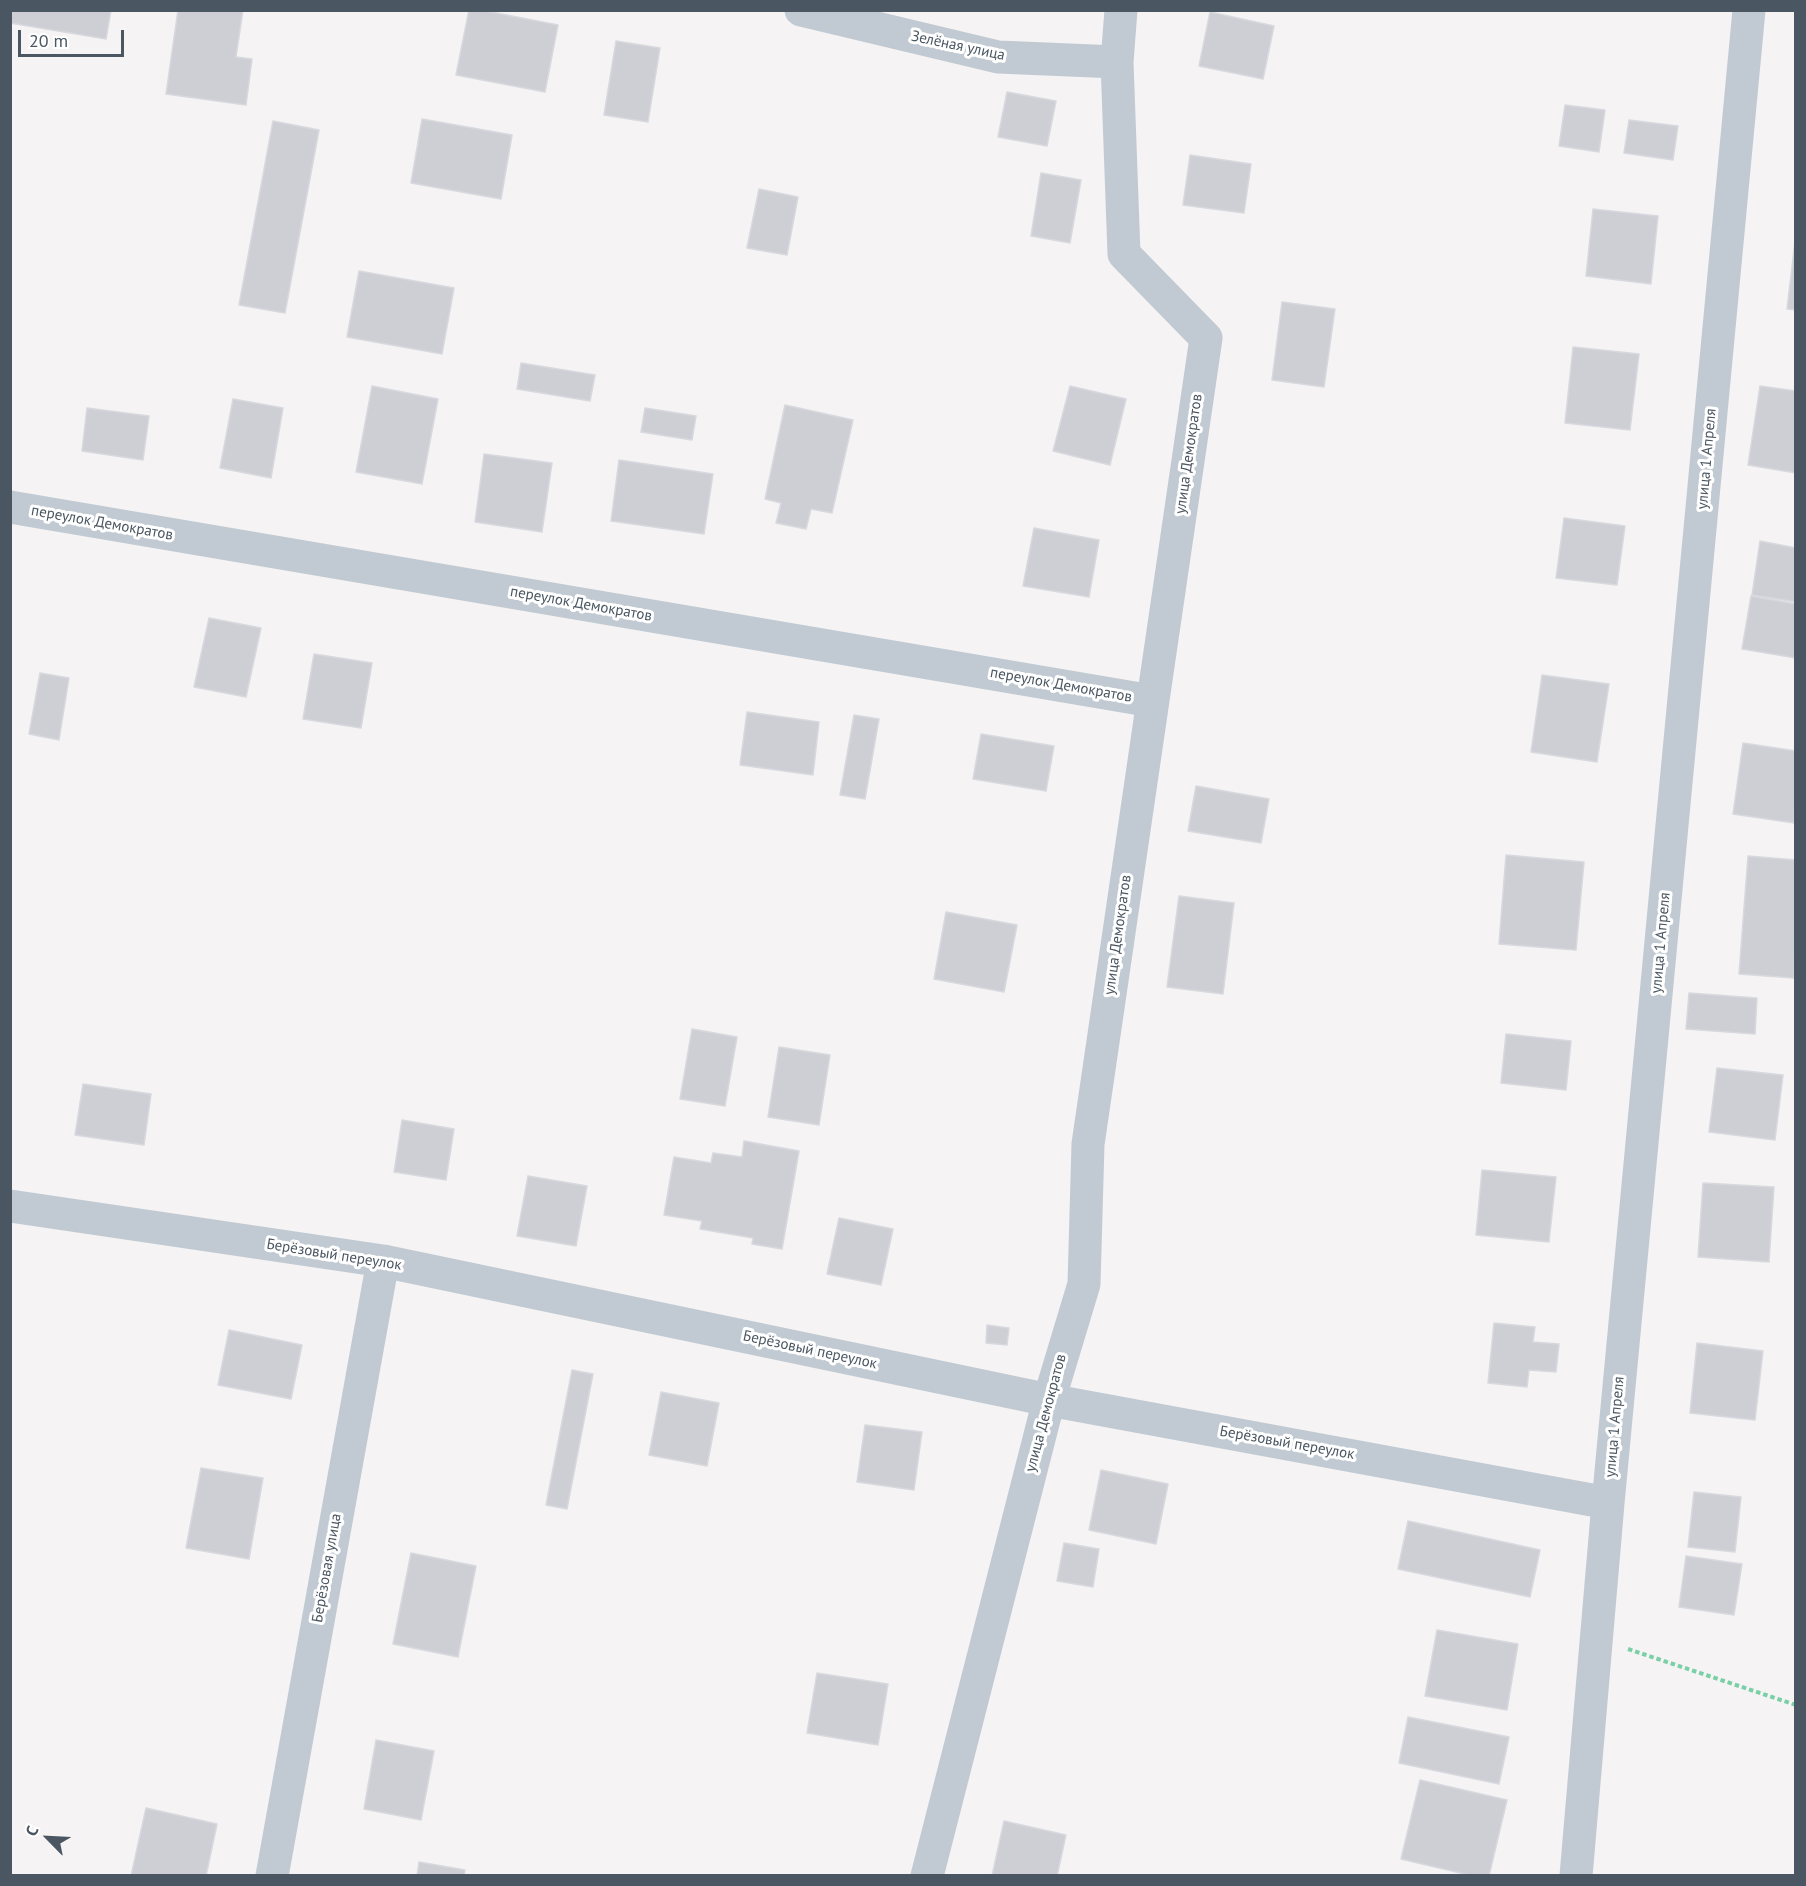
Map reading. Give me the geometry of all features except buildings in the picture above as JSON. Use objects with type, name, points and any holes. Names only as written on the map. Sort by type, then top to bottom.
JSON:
[{"type":"street","name":"Зелёная улица","points":[[801,10],[998,57],[1117,62]]},
{"type":"street","name":"улица Демократов","points":[[927,1875],[1048,1400],[1084,1284],[1088,1144],[1206,338],[1124,254],[1117,62],[1121,10]]},
{"type":"street","name":"улица 1 Апреля","points":[[1576,1875],[1608,1503],[1749,10]]},
{"type":"street","name":"переулок Демократов","points":[[10,507],[1152,701]]},
{"type":"street","name":"Берёзовый переулок","points":[[10,1206],[383,1261],[1048,1400],[1608,1503]]},
{"type":"street","name":"Берёзовая улица","points":[[272,1875],[383,1261]]},
{"type":"path","points":[[1596,1639],[1796,1705]]}]
